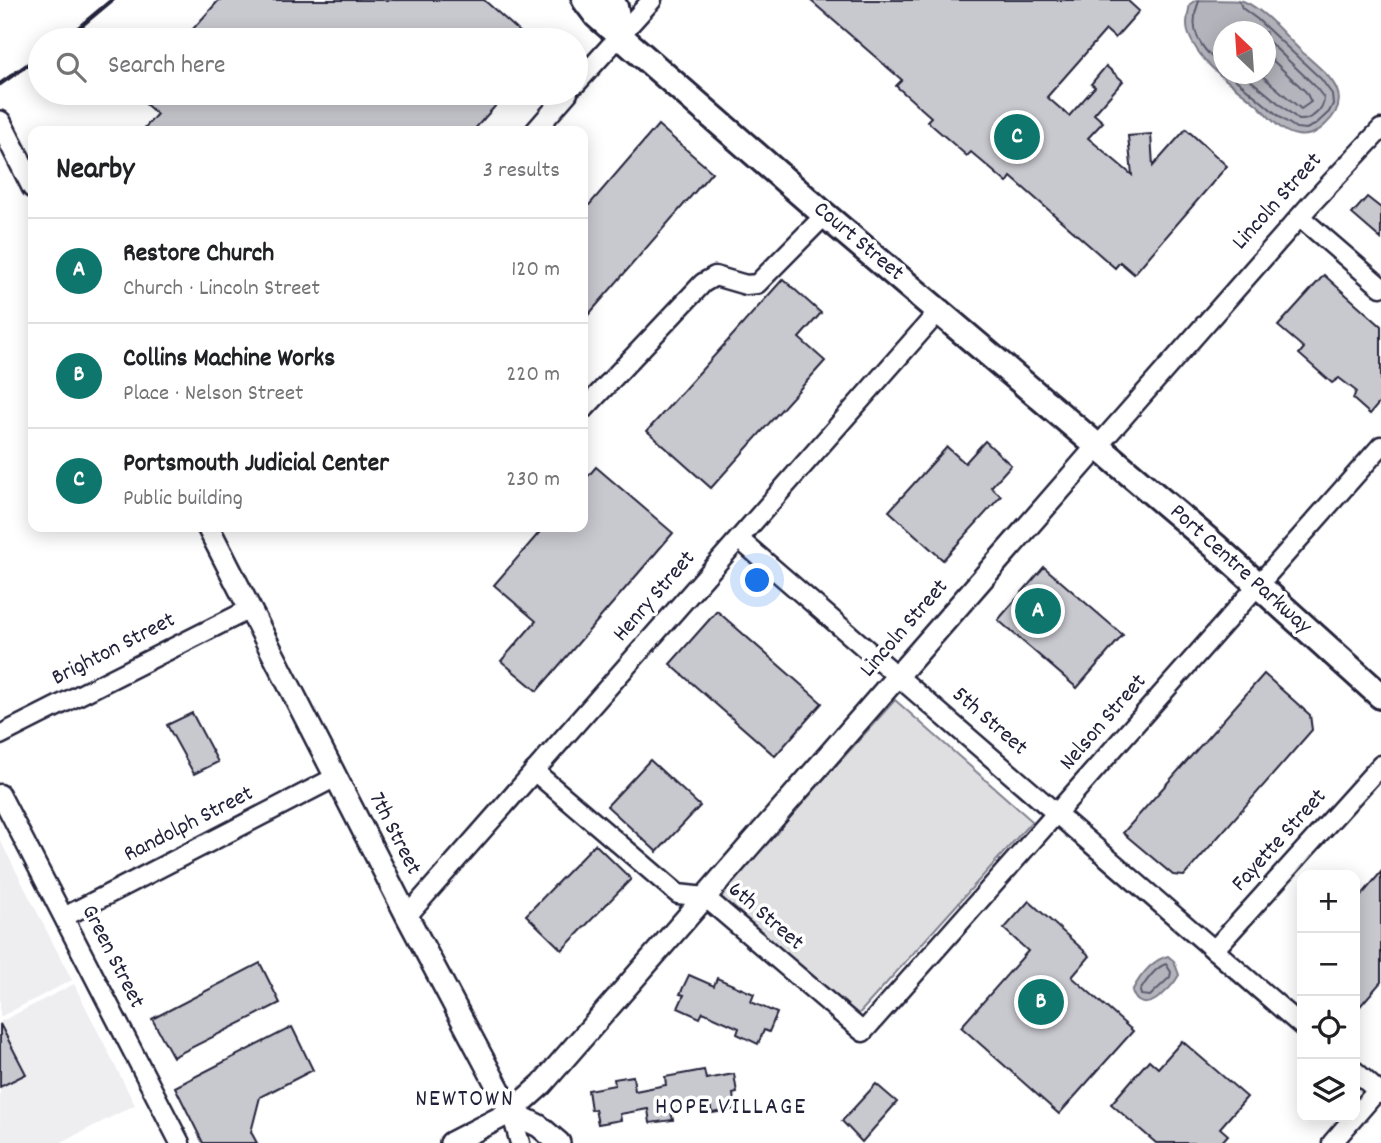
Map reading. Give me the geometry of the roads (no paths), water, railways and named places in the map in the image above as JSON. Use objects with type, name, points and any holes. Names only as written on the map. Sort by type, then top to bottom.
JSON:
[{"type":"main road","name":"Court Street","points":[[585,0],[597,16],[825,215],[1098,446]]},
{"type":"main road","points":[[610,0],[615,6],[621,35]]},
{"type":"main road","name":"Port Centre Parkway","points":[[1098,446],[1215,546],[1381,696]]},
{"type":"street","points":[[588,71],[652,0]]},
{"type":"street","points":[[539,126],[558,105]]},
{"type":"street","points":[[0,122],[28,177]]},
{"type":"street","name":"Lincoln Street","points":[[451,1143],[510,1112],[542,1084],[1098,446],[1381,129]]},
{"type":"street","points":[[588,405],[703,283],[715,276],[746,285],[757,284],[825,215]]},
{"type":"street","points":[[1300,217],[1381,287]]},
{"type":"street","name":"Henry Street","points":[[407,916],[939,311]]},
{"type":"street","name":"Nelson Street","points":[[863,1032],[1381,446]]},
{"type":"street","name":"7th Street","points":[[211,532],[510,1112]]},
{"type":"street","name":"5th Street","points":[[739,539],[1297,1022]]},
{"type":"street","name":"Brighton Street","points":[[0,736],[250,609]]},
{"type":"street","name":"Fayette Street","points":[[1214,950],[1381,765]]},
{"type":"street","name":"6th Street","points":[[534,771],[678,894],[705,897],[863,1032]]},
{"type":"street","name":"Randolph Street","points":[[64,917],[336,777]]},
{"type":"street","name":"Green Street","points":[[0,794],[180,1143]]},
{"type":"street","points":[[1332,1143],[1379,1092],[1360,1075]]},
{"type":"street","points":[[510,1112],[520,1143]]},
{"type":"street","points":[[510,1112],[538,1126],[558,1143]]},
{"type":"water","points":[[1196,0],[1243,1],[1271,21],[1213,21],[1213,68],[1194,46],[1187,20],[1190,4]]},
{"type":"water","points":[[1276,26],[1327,75],[1338,93],[1339,103],[1335,114],[1322,128],[1309,135],[1301,135],[1291,134],[1280,127],[1232,84],[1276,84]]},
{"type":"water","points":[[1168,956],[1174,961],[1179,975],[1156,1000],[1142,1003],[1132,991],[1152,965]]},
{"type":"railway","points":[[78,28],[112,0]]},
{"type":"railway","points":[[0,84],[28,64]]},
{"type":"place","name":"Portsmouth Judicial Center","points":[[1017,137]]},
{"type":"place","name":"Restore Church","points":[[1038,611]]},
{"type":"place","name":"Collins Machine Works","points":[[1041,1002]]},
{"type":"district","name":"NEWTOWN","points":[[465,1100]]},
{"type":"district","name":"HOPE VILLAGE","points":[[731,1108]]}]
